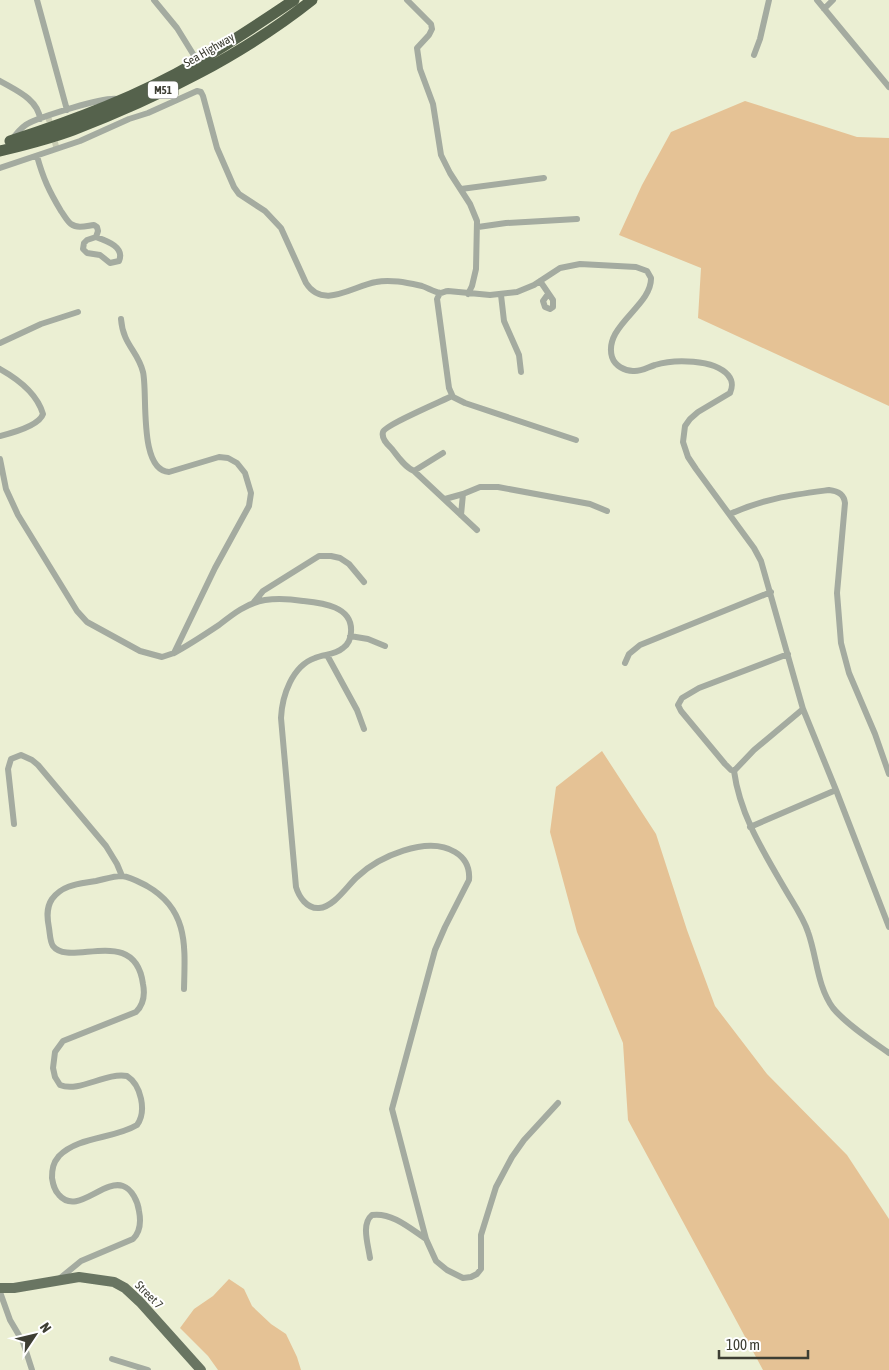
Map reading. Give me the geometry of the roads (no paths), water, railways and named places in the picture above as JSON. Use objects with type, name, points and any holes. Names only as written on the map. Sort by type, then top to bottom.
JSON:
[{"type":"highway","name":"Sea Highway","points":[[5,142],[80,117],[198,62],[294,0]]},
{"type":"highway","name":"Sea Highway","points":[[0,151],[72,131],[191,77],[276,26],[312,0]]},
{"type":"main road","name":"Street 7","points":[[0,1288],[55,1282],[79,1277],[99,1278],[114,1282],[125,1288],[140,1302],[201,1370]]},
{"type":"street","points":[[37,0],[66,110]]},
{"type":"street","points":[[154,0],[177,28],[198,62]]},
{"type":"street","points":[[407,0],[431,24],[430,35],[417,48],[422,76],[433,104],[441,155],[474,213],[478,227],[476,269],[468,294]]},
{"type":"street","points":[[754,55],[760,39],[769,0]]},
{"type":"street","points":[[817,0],[889,87]]},
{"type":"street","points":[[824,9],[833,0]]},
{"type":"street","points":[[0,81],[33,102],[40,111],[40,118]]},
{"type":"street","points":[[0,168],[80,142],[129,118],[148,112],[197,90],[201,92],[217,148],[234,187],[239,194],[265,211],[281,228],[306,283],[317,294],[326,296],[337,295],[363,285],[383,281],[424,286],[440,293],[448,291],[501,295],[522,291],[560,268],[580,264],[636,267],[644,269],[650,274],[652,282],[647,292],[616,334],[612,343],[612,358],[619,367],[632,371],[639,371],[675,361],[695,362],[717,368],[731,378],[730,393],[698,412],[690,419],[682,434],[683,442],[688,457],[754,548],[761,561],[803,708],[889,927]]},
{"type":"street","points":[[5,142],[28,123],[40,118],[102,100],[120,100]]},
{"type":"street","points":[[129,118],[136,103]]},
{"type":"street","points":[[37,156],[44,180],[63,214],[75,226],[94,225],[97,227],[96,237]]},
{"type":"street","points":[[461,190],[544,178]]},
{"type":"street","points":[[478,227],[506,223],[577,219]]},
{"type":"street","points":[[96,237],[118,249],[120,253],[119,261],[110,263],[100,255],[87,254],[83,250],[84,243],[87,240],[96,237]]},
{"type":"street","points":[[540,281],[548,294]]},
{"type":"street","points":[[440,293],[437,298],[448,388],[452,396],[465,403],[576,440]]},
{"type":"street","points":[[501,295],[504,321],[520,355],[521,372]]},
{"type":"street","points":[[0,343],[41,324],[78,312]]},
{"type":"street","points":[[121,319],[125,338],[143,372],[146,434],[151,455],[159,466],[164,471],[170,472],[219,457],[228,458],[237,463],[245,473],[250,487],[251,497],[249,506],[215,568],[174,653]]},
{"type":"street","points":[[0,368],[23,384],[44,414],[41,419],[33,424],[0,436]]},
{"type":"street","points":[[452,396],[396,422],[383,432],[383,438],[408,468],[414,471],[477,530]]},
{"type":"street","points":[[414,471],[443,452]]},
{"type":"street","points":[[0,459],[6,489],[18,515],[77,611],[87,622],[140,651],[162,657],[174,653],[240,609],[254,602],[266,599],[332,605],[346,614],[351,624],[347,645],[327,655],[311,659],[299,670],[285,691],[282,707],[281,718],[296,887],[298,895],[302,900],[310,906],[321,908],[331,903],[374,863],[404,850],[426,846],[448,848],[457,853],[462,857],[470,873],[470,880],[445,926],[435,950],[392,1109],[426,1239],[436,1261],[447,1270],[464,1278],[477,1274],[481,1269],[483,1229],[496,1187],[512,1157],[524,1140],[558,1103]]},
{"type":"street","points":[[445,499],[480,487],[498,487],[590,504],[607,511]]},
{"type":"street","points":[[730,514],[753,504],[782,496],[829,490],[836,491],[843,496],[845,503],[837,592],[841,643],[849,673],[873,728],[889,774]]},
{"type":"street","points":[[461,515],[463,494]]},
{"type":"street","points":[[254,602],[263,591],[319,556],[340,558],[349,564],[364,582]]},
{"type":"street","points":[[624,663],[629,654],[640,645],[771,592]]},
{"type":"street","points":[[350,636],[368,639],[384,646]]},
{"type":"street","points":[[734,771],[728,768],[681,711],[678,705],[679,702],[698,688],[788,654]]},
{"type":"street","points":[[327,655],[357,710],[364,729]]},
{"type":"street","points":[[734,771],[754,750],[803,708]]},
{"type":"street","points":[[14,824],[8,769],[11,760],[21,755],[38,765],[106,846],[122,876]]},
{"type":"street","points":[[734,771],[737,790],[750,827],[808,932],[823,990],[832,1006],[850,1024],[889,1054]]},
{"type":"street","points":[[750,827],[836,790]]},
{"type":"street","points":[[55,1282],[81,1261],[133,1239],[140,1226],[141,1218],[137,1203],[125,1187],[115,1186],[83,1199],[69,1201],[60,1196],[52,1179],[53,1166],[62,1154],[86,1142],[133,1128],[141,1118],[140,1092],[137,1085],[127,1076],[114,1076],[69,1087],[60,1085],[53,1074],[55,1052],[62,1041],[74,1035],[131,1015],[139,1009],[143,1002],[144,989],[142,975],[137,965],[128,956],[110,950],[75,953],[63,952],[54,946],[49,930],[47,913],[50,903],[59,891],[69,886],[122,876],[135,880],[159,894],[177,916],[184,941],[184,989]]},
{"type":"street","points":[[370,1258],[366,1224],[368,1218],[372,1215],[384,1215],[395,1219],[426,1239]]},
{"type":"street","points":[[0,1292],[10,1320],[23,1342],[32,1370]]},
{"type":"street","points":[[112,1360],[148,1370]]},
{"type":"tunnel","points":[[48,116],[57,150]]}]
